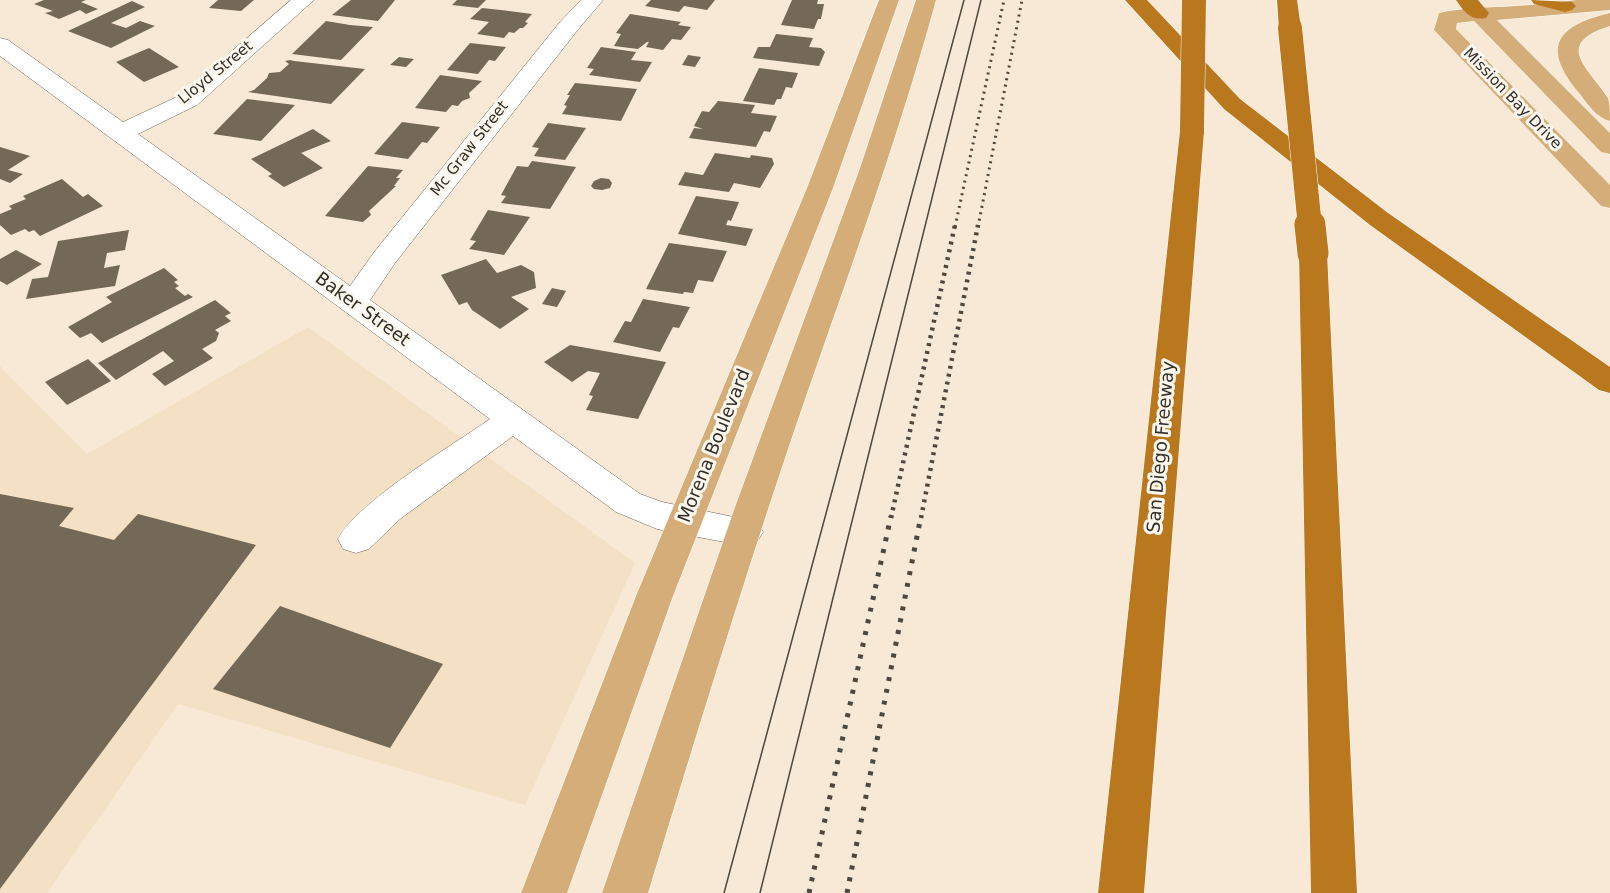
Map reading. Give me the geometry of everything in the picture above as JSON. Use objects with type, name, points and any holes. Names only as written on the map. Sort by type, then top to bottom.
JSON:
[{"type":"highway","points":[[1135,0],[1232,104],[1379,219],[1610,382]]},
{"type":"highway","name":"San Diego Freeway","points":[[1121,893],[1192,131],[1194,0]]},
{"type":"highway","points":[[1287,0],[1313,253],[1334,893]]},
{"type":"highway","points":[[1541,0],[1565,6]]},
{"type":"main road","name":"Morena Boulevard","points":[[544,893],[615,698],[844,125],[889,0]]},
{"type":"main road","points":[[625,893],[701,657],[908,65],[926,0]]},
{"type":"main road","name":"Mission Bay Drive","points":[[1610,4],[1565,6],[1536,11],[1472,6],[1447,18],[1445,30],[1610,200]]},
{"type":"main road","name":"Mission Bay Drive","points":[[1472,6],[1610,147]]},
{"type":"main road","points":[[1610,19],[1593,22],[1574,36],[1567,46],[1567,56],[1572,68],[1610,114]]},
{"type":"main road","points":[[1574,36],[1596,30],[1610,31]]},
{"type":"street","name":"Lloyd Street","points":[[120,133],[189,100],[304,0]]},
{"type":"street","name":"Mc Graw Street","points":[[353,303],[407,229],[568,27],[593,0]]},
{"type":"street","name":"Baker Street","points":[[0,45],[512,420],[628,502],[657,515],[745,532]]},
{"type":"street","points":[[356,539],[388,509],[512,420]]},
{"type":"shaded area","points":[[308,327],[635,563],[525,805],[178,704],[47,893],[0,893],[0,366],[87,454]]},
{"type":"building","points":[[44,0],[86,0],[81,2],[98,9],[86,14],[80,10],[59,19],[45,13],[53,11],[34,4]]},
{"type":"building","points":[[218,0],[254,0],[241,11],[209,8]]},
{"type":"building","points":[[351,0],[395,0],[378,21],[332,15]]},
{"type":"building","points":[[457,0],[486,0],[478,8],[452,5]]},
{"type":"building","points":[[651,0],[715,0],[707,10],[684,6],[679,12],[645,6]]},
{"type":"building","points":[[792,0],[818,0],[817,4],[824,4],[821,19],[818,19],[814,29],[781,25]]},
{"type":"building","points":[[132,1],[145,7],[111,23],[126,28],[140,21],[155,26],[111,48],[68,31]]},
{"type":"building","points":[[482,8],[532,14],[523,28],[514,33],[509,32],[504,38],[477,34],[489,22],[470,19]]},
{"type":"building","points":[[630,14],[681,22],[678,25],[691,27],[681,40],[672,39],[663,50],[646,47],[649,42],[638,49],[614,46],[621,34],[616,33]]},
{"type":"building","points":[[326,21],[373,27],[341,60],[292,54]]},
{"type":"building","points":[[776,34],[813,38],[809,47],[821,48],[825,52],[819,66],[753,58],[758,47],[770,47]]},
{"type":"building","points":[[470,43],[506,47],[495,61],[489,60],[478,74],[447,70]]},
{"type":"building","points":[[601,47],[636,52],[631,60],[652,62],[640,82],[589,75],[594,69],[587,68]]},
{"type":"building","points":[[149,48],[179,67],[144,82],[116,62]]},
{"type":"building","points":[[688,55],[701,57],[695,67],[682,65]]},
{"type":"building","points":[[399,57],[414,59],[406,67],[390,65]]},
{"type":"building","points":[[285,61],[365,69],[331,104],[248,92],[254,90],[267,78],[269,73],[280,72],[289,64]]},
{"type":"building","points":[[759,68],[798,73],[792,88],[786,87],[781,99],[777,99],[774,105],[743,101]]},
{"type":"building","points":[[440,75],[482,81],[469,93],[470,98],[462,101],[458,106],[452,105],[446,112],[415,108]]},
{"type":"building","points":[[575,83],[637,89],[621,121],[562,114],[570,95],[567,95]]},
{"type":"building","points":[[247,99],[295,105],[261,141],[213,134]]},
{"type":"building","points":[[718,101],[755,105],[751,113],[777,116],[770,132],[764,131],[756,147],[689,138],[694,128],[703,129],[694,126],[702,111],[709,112]]},
{"type":"building","points":[[402,122],[440,127],[427,143],[422,142],[408,159],[374,154]]},
{"type":"building","points":[[548,123],[586,128],[565,160],[534,156],[539,148],[532,147]]},
{"type":"building","points":[[313,129],[331,141],[301,153],[323,168],[284,187],[268,176],[272,174],[251,159]]},
{"type":"building","points":[[0,147],[30,156],[8,170],[23,174],[10,183],[0,179]]},
{"type":"building","points":[[715,153],[750,158],[751,155],[772,158],[774,164],[760,188],[734,183],[729,192],[678,185],[685,172],[703,175]]},
{"type":"building","points":[[532,161],[576,167],[550,209],[501,203],[506,196],[501,195],[517,166],[528,167]]},
{"type":"building","points":[[368,166],[403,170],[396,178],[400,178],[394,186],[396,186],[369,211],[371,215],[363,222],[325,216]]},
{"type":"building","points":[[601,178],[609,179],[612,183],[610,188],[602,190],[591,186],[594,181]]},
{"type":"building","points":[[62,179],[83,197],[88,194],[103,206],[40,236],[34,230],[29,232],[25,229],[11,235],[0,225],[0,214],[12,209],[9,206],[26,199],[23,196]]},
{"type":"building","points":[[696,196],[739,202],[731,221],[728,220],[726,225],[753,229],[746,246],[678,234]]},
{"type":"building","points":[[488,210],[530,217],[504,255],[469,249],[476,241],[470,240]]},
{"type":"building","points":[[129,230],[125,250],[107,253],[104,268],[120,265],[115,286],[26,299],[32,279],[48,277],[58,241]]},
{"type":"building","points":[[669,243],[727,251],[713,282],[698,280],[693,293],[684,292],[683,294],[646,289]]},
{"type":"building","points":[[16,250],[42,264],[7,285],[0,281],[0,259]]},
{"type":"building","points":[[486,259],[497,273],[521,265],[534,272],[536,288],[511,297],[529,309],[500,329],[472,310],[467,302],[459,305],[441,275]]},
{"type":"building","points":[[164,268],[178,280],[174,282],[179,286],[175,288],[185,296],[188,294],[193,297],[102,343],[91,333],[80,338],[68,327],[112,302],[106,297]]},
{"type":"building","points":[[552,288],[566,291],[557,307],[542,304]]},
{"type":"building","points":[[643,299],[690,307],[679,328],[673,327],[660,352],[613,342],[625,321],[631,322]]},
{"type":"building","points":[[215,300],[231,313],[225,316],[231,321],[215,330],[219,333],[216,341],[202,349],[213,358],[165,386],[152,374],[174,361],[163,351],[116,380],[98,363]]},
{"type":"building","points":[[570,345],[666,362],[638,419],[586,410],[593,396],[589,395],[600,373],[588,371],[572,382],[544,362]]},
{"type":"building","points":[[88,359],[111,381],[67,405],[45,382]]},
{"type":"building","points":[[0,494],[74,508],[59,526],[114,540],[138,514],[256,545],[0,889]]},
{"type":"building","points":[[280,606],[443,664],[390,748],[213,689]]},
{"type":"tram line","points":[[724,893],[964,0]]},
{"type":"tram line","points":[[760,893],[981,0]]},
{"type":"railway","points":[[955,227],[1004,0]]},
{"type":"railway","points":[[978,227],[1022,0]]},
{"type":"railway","points":[[891,518],[955,225]]},
{"type":"railway","points":[[921,518],[978,225]]},
{"type":"railway","points":[[809,893],[891,516]]},
{"type":"railway","points":[[847,893],[921,516]]}]
